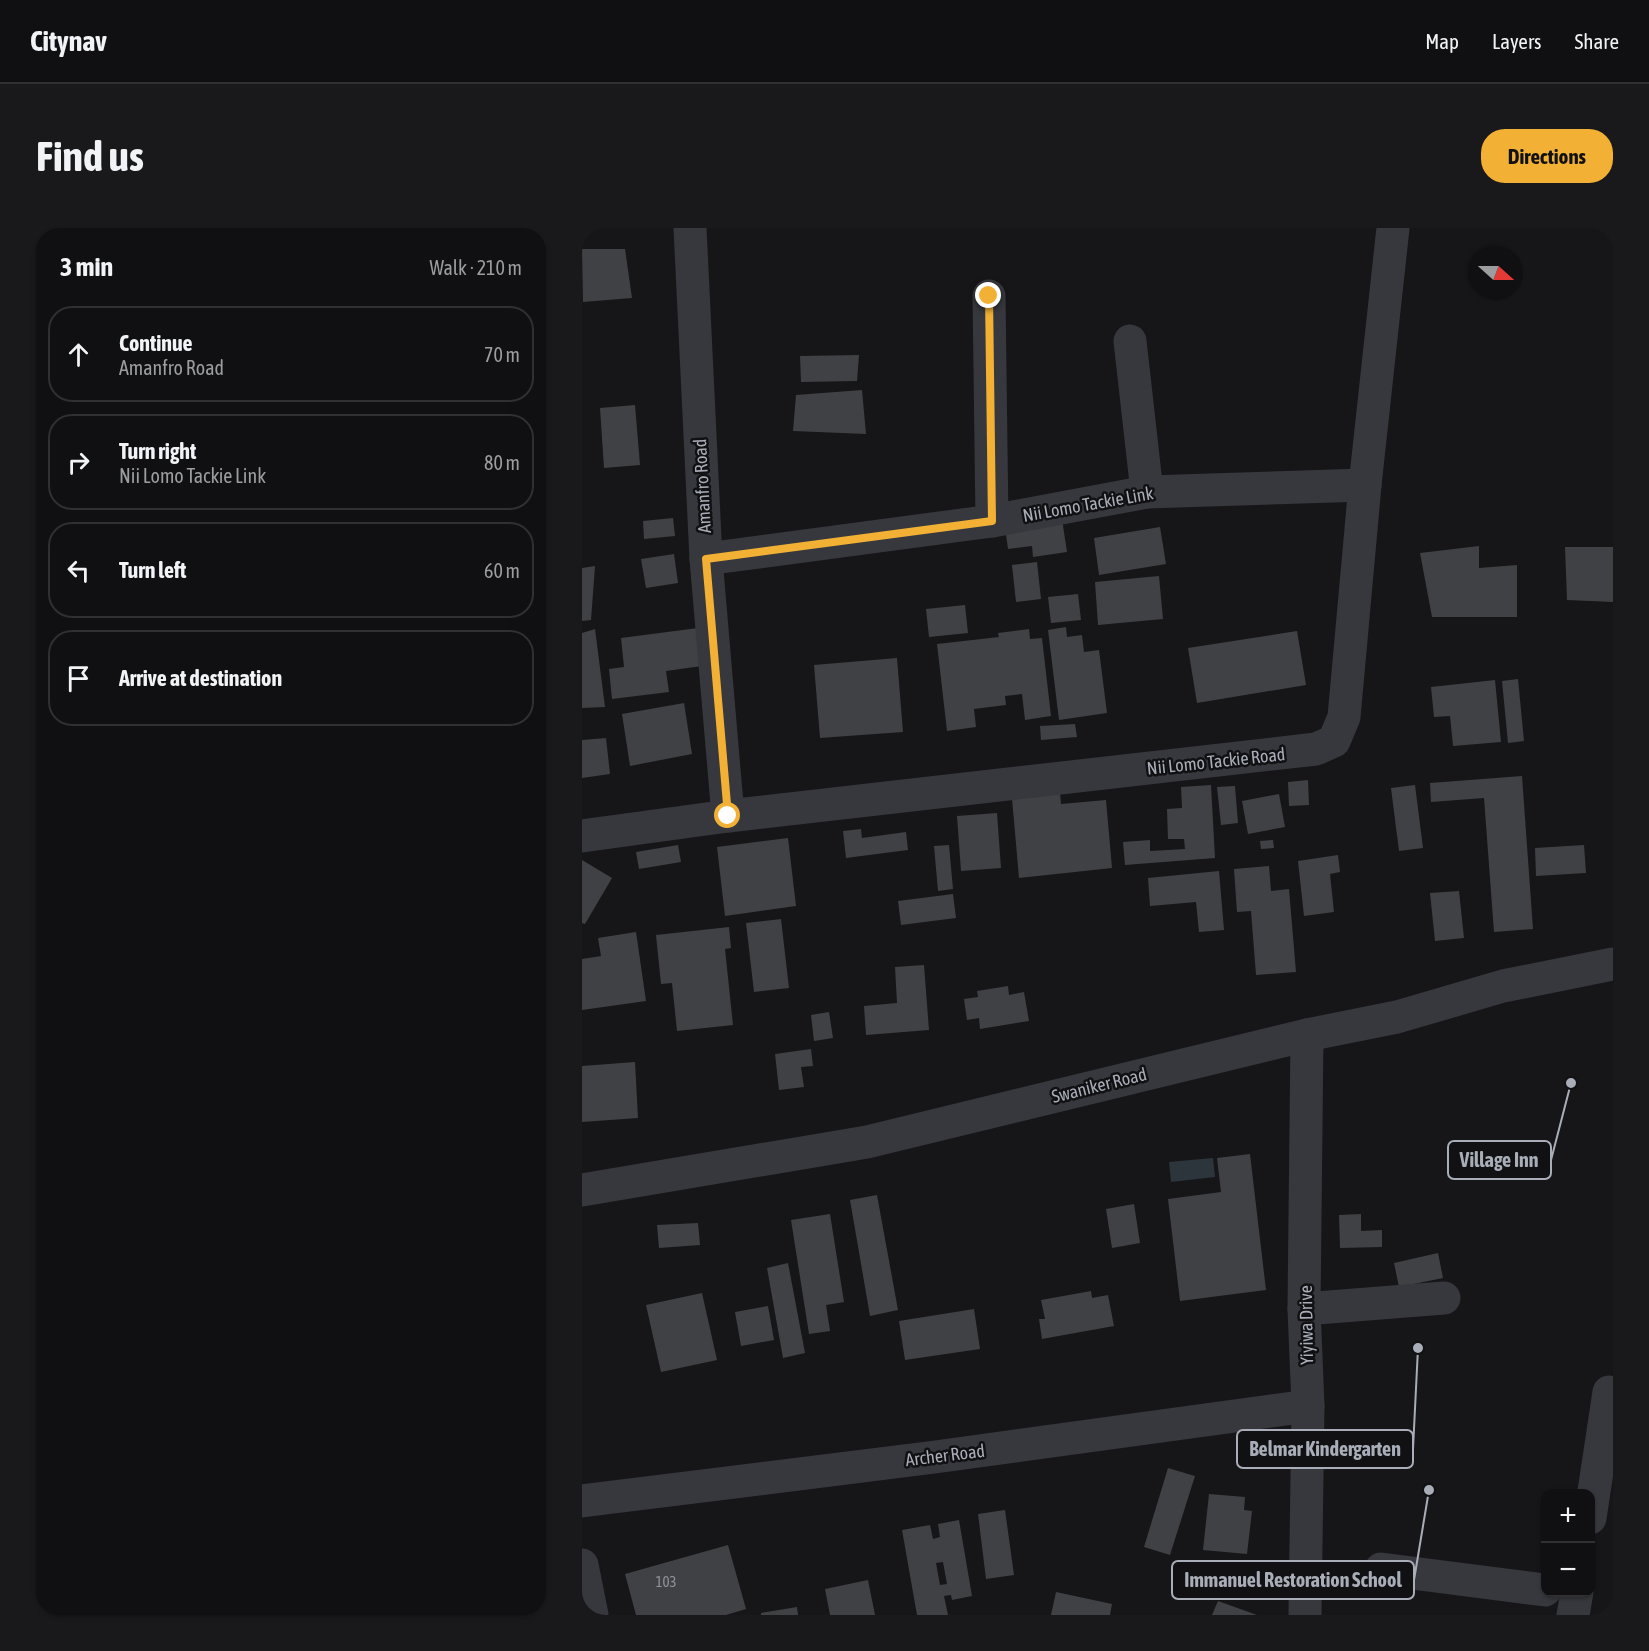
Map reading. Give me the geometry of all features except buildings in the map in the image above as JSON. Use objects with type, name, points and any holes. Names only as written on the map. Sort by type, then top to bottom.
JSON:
[{"type":"street","name":"Amanfro Road","points":[[690,228],[706,559],[728,816]]},
{"type":"street","name":"Nii Lomo Tackie Road","points":[[582,836],[728,816],[1316,749],[1334,741],[1344,717],[1365,485],[1393,228]]},
{"type":"street","points":[[989,296],[992,521]]},
{"type":"street","points":[[1130,341],[1147,492]]},
{"type":"street","name":"Nii Lomo Tackie Link","points":[[706,559],[992,521],[1147,492],[1365,485]]},
{"type":"street","name":"Swaniker Road","points":[[582,1190],[867,1142],[1307,1035],[1397,1017],[1503,986],[1613,964]]},
{"type":"street","name":"Yiyiwa Drive","points":[[1305,1615],[1308,1406],[1304,1309],[1307,1035]]},
{"type":"street","points":[[1304,1309],[1444,1298]]},
{"type":"street","points":[[1594,1489],[1609,1392]]},
{"type":"street","name":"Archer Road","points":[[582,1501],[1308,1406]]},
{"type":"street","points":[[582,1565],[592,1615]]},
{"type":"street","points":[[1381,1569],[1541,1593]]},
{"type":"shaded area","points":[[1213,1158],[1215,1177],[1171,1182],[1169,1162]]},
{"type":"place","name":"Village Inn","points":[[1571,1083]]},
{"type":"place","name":"Belmar Kindergarten","points":[[1418,1348]]},
{"type":"place","name":"Immanuel Restoration School","points":[[1429,1490]]},
{"type":"route","points":[[728,816],[706,559],[992,521],[989,296]]}]
